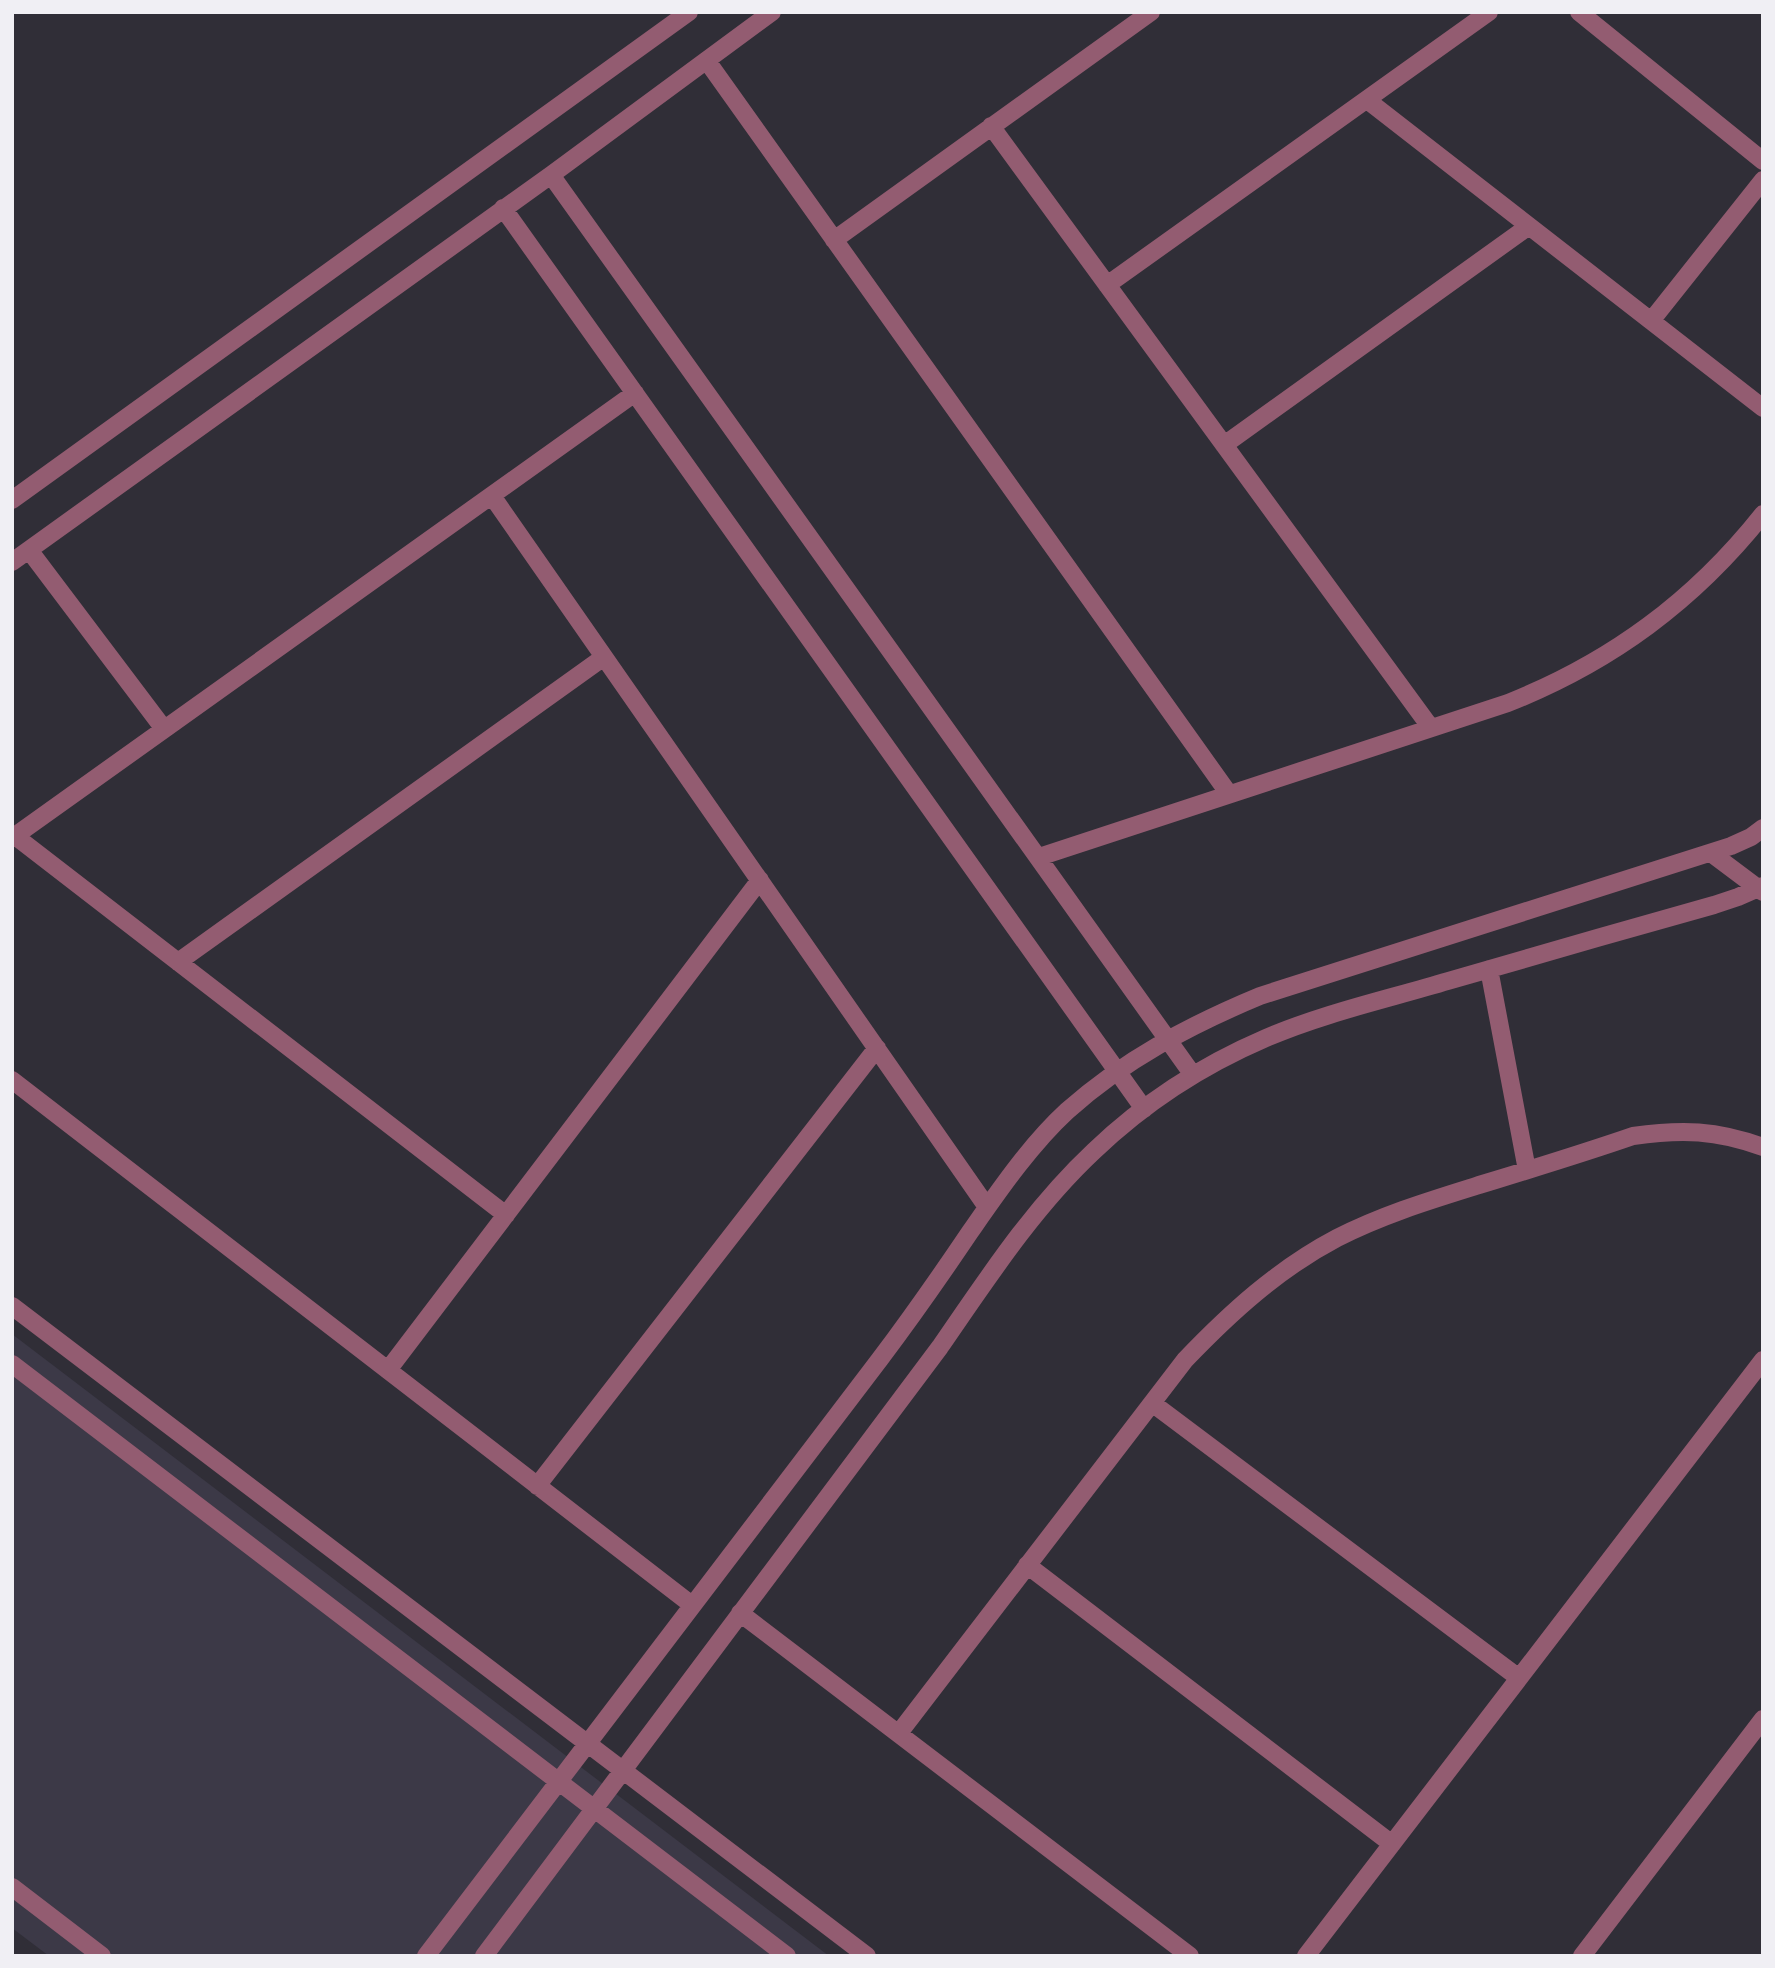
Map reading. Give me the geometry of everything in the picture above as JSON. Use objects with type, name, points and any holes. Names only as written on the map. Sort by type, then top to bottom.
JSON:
[{"type":"street","points":[[12,500],[689,12]]},
{"type":"street","points":[[12,562],[551,175],[772,12]]},
{"type":"street","points":[[834,240],[1151,12]]},
{"type":"street","points":[[1107,285],[1489,12]]},
{"type":"street","points":[[1579,12],[1763,161]]},
{"type":"street","points":[[707,61],[1229,794]]},
{"type":"street","points":[[1367,100],[1763,408]]},
{"type":"street","points":[[991,126],[1431,728]]},
{"type":"street","points":[[551,175],[1193,1075]]},
{"type":"street","points":[[1651,321],[1763,180]]},
{"type":"street","points":[[503,208],[1144,1109]]},
{"type":"street","points":[[1224,445],[1529,226]]},
{"type":"street","points":[[506,1215],[14,837],[635,393]]},
{"type":"street","points":[[492,496],[987,1207]]},
{"type":"street","points":[[1039,857],[1538,691],[1616,649],[1664,615],[1706,579],[1763,514]]},
{"type":"street","points":[[29,550],[164,729]]},
{"type":"street","points":[[178,962],[604,657]]},
{"type":"street","points":[[426,1956],[908,1323],[1021,1162],[1065,1113],[1117,1071],[1168,1039],[1214,1015],[1260,996],[1711,853],[1751,837],[1763,828]]},
{"type":"street","points":[[1711,853],[1761,889]]},
{"type":"street","points":[[388,1370],[760,880]]},
{"type":"street","points":[[484,1956],[940,1347],[1013,1244],[1051,1195],[1094,1150],[1144,1109],[1193,1075],[1266,1038],[1343,1012],[1761,889]]},
{"type":"street","points":[[1489,969],[1527,1170]]},
{"type":"street","points":[[537,1486],[877,1048]]},
{"type":"street","points":[[12,1080],[692,1605]]},
{"type":"street","points":[[898,1733],[1185,1360],[1222,1321],[1262,1286],[1298,1261],[1335,1239],[1399,1210],[1633,1136],[1666,1131],[1698,1132],[1731,1137],[1763,1147]]},
{"type":"street","points":[[12,1306],[867,1956]]},
{"type":"street","points":[[1306,1956],[1763,1360]]},
{"type":"street","points":[[12,1364],[787,1956]]},
{"type":"street","points":[[1152,1403],[1519,1678]]},
{"type":"street","points":[[1027,1565],[1392,1844]]},
{"type":"street","points":[[740,1613],[1190,1956]]},
{"type":"street","points":[[1582,1956],[1763,1719]]},
{"type":"street","points":[[12,1887],[102,1956]]},
{"type":"shaded area","points":[[12,1334],[829,1956],[49,1956],[12,1928]]}]
